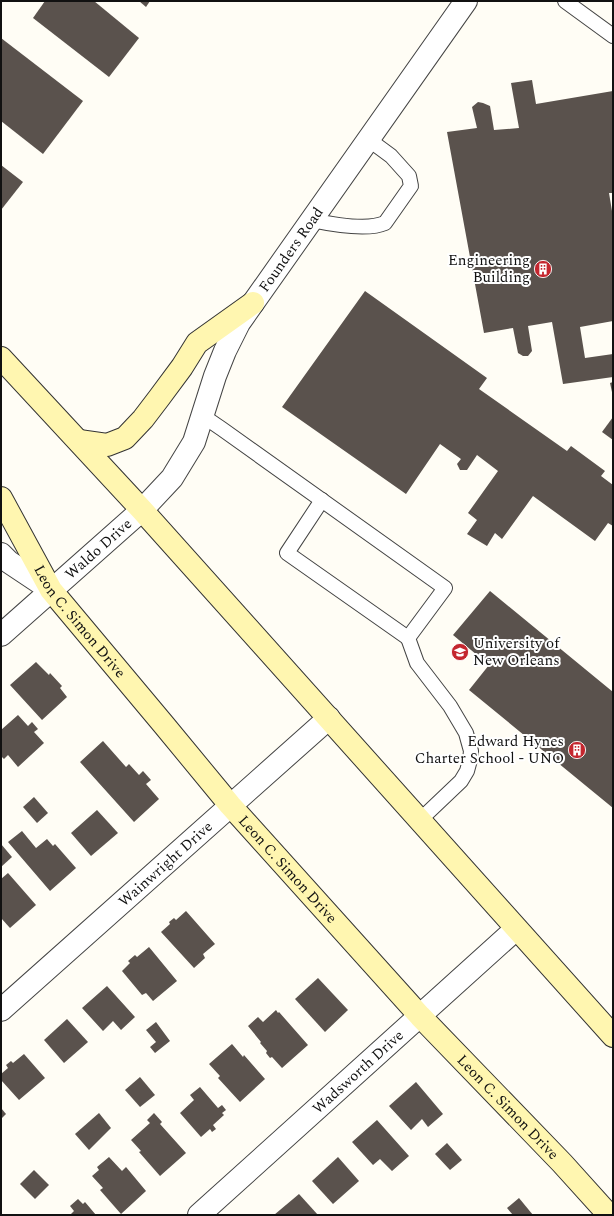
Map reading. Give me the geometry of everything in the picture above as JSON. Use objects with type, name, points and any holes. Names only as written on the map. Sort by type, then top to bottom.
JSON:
[{"type":"main road","points":[[78,441],[107,445],[125,438],[160,398],[197,343],[253,303]]},
{"type":"main road","points":[[1,358],[142,510],[613,1036]]},
{"type":"main road","name":"Leon C. Simon Drive","points":[[1,498],[51,590],[160,719],[230,805],[420,1016],[562,1163],[609,1215]]},
{"type":"street","name":"Founders Road","points":[[142,510],[172,478],[194,442],[215,376],[225,351],[239,323],[466,1]]},
{"type":"street","name":"Waldo Drive","points":[[1,635],[142,510]]},
{"type":"street","points":[[1,554],[9,562],[51,590]]},
{"type":"street","name":"Wainwright Drive","points":[[1,1010],[329,718]]},
{"type":"street","name":"Wadsworth Drive","points":[[199,1215],[516,929]]},
{"type":"lane","points":[[564,1],[613,36]]},
{"type":"lane","points":[[311,220],[341,226],[379,226],[385,223],[411,186],[409,176],[391,156],[368,139]]},
{"type":"lane","points":[[203,416],[445,588],[408,638]]},
{"type":"lane","points":[[322,500],[287,553],[408,638],[417,664],[450,706],[466,733],[471,751],[467,771],[461,781],[420,820]]},
{"type":"building","points":[[45,1],[94,1],[139,38],[109,77],[33,18]]},
{"type":"building","points":[[139,1],[150,1],[146,7]]},
{"type":"building","points":[[1,38],[83,101],[43,154],[1,121]]},
{"type":"building","name":"Engineering Building","points":[[532,80],[536,104],[613,91],[613,193],[609,193],[613,217],[613,321],[580,327],[585,358],[613,354],[613,377],[563,384],[552,322],[528,326],[532,351],[528,356],[523,356],[518,353],[513,328],[484,333],[447,132],[477,128],[472,107],[478,102],[490,106],[494,130],[519,128],[511,83]]},
{"type":"building","points":[[1,165],[23,182],[1,210]]},
{"type":"building","points":[[365,291],[487,378],[479,389],[567,451],[571,446],[605,471],[601,476],[613,485],[613,526],[608,523],[595,541],[533,496],[502,539],[495,533],[487,546],[467,534],[477,520],[468,513],[498,471],[477,455],[467,470],[460,470],[457,464],[461,459],[440,444],[406,494],[282,407]]},
{"type":"building","points":[[613,382],[613,392],[612,392],[610,383]]},
{"type":"building","points":[[613,417],[613,440],[602,432]]},
{"type":"building","name":"Edward Hynes Charter School - UNO","points":[[490,591],[613,692],[613,808],[469,690],[489,665],[453,635]]},
{"type":"building","points":[[36,662],[49,675],[50,673],[62,686],[60,688],[67,697],[42,720],[10,685]]},
{"type":"building","points":[[18,715],[28,726],[32,722],[38,729],[34,732],[44,743],[18,767],[8,755],[4,759],[1,756],[1,730]]},
{"type":"building","points":[[103,741],[126,767],[129,764],[139,775],[143,771],[151,780],[146,784],[159,799],[134,822],[80,762]]},
{"type":"building","points":[[34,797],[48,813],[37,823],[23,807]]},
{"type":"building","points":[[97,810],[118,833],[91,856],[71,833]]},
{"type":"building","points":[[22,831],[36,848],[47,839],[53,846],[55,844],[76,868],[50,891],[8,842]]},
{"type":"building","points":[[1,844],[12,857],[1,867]]},
{"type":"building","points":[[8,873],[36,905],[10,928],[1,918],[1,879]]},
{"type":"building","points":[[186,911],[215,944],[203,954],[205,958],[194,968],[161,932],[170,924],[169,922],[174,918],[176,920]]},
{"type":"building","points":[[149,947],[177,981],[153,1001],[146,993],[142,995],[122,971],[130,963],[128,961],[135,955],[137,957]]},
{"type":"building","points":[[318,978],[348,1010],[325,1032],[295,999]]},
{"type":"building","points":[[107,986],[135,1017],[121,1030],[113,1021],[103,1031],[82,1008]]},
{"type":"building","points":[[276,1010],[308,1045],[282,1068],[272,1057],[270,1058],[266,1053],[267,1051],[260,1043],[261,1042],[248,1026],[258,1017],[263,1022]]},
{"type":"building","points":[[67,1019],[88,1042],[64,1063],[44,1040]]},
{"type":"building","points":[[156,1022],[170,1041],[155,1053],[150,1047],[156,1042],[146,1030]]},
{"type":"building","points":[[232,1044],[265,1079],[240,1102],[218,1078],[220,1076],[209,1064]]},
{"type":"building","points":[[24,1054],[45,1078],[19,1100],[1,1080],[1,1074],[8,1068],[6,1065],[11,1061],[13,1063]]},
{"type":"building","points":[[140,1077],[155,1095],[140,1107],[125,1090]]},
{"type":"building","points":[[416,1082],[443,1114],[428,1127],[422,1119],[411,1130],[389,1106]]},
{"type":"building","points":[[200,1087],[218,1108],[222,1105],[226,1110],[222,1113],[224,1115],[213,1125],[216,1129],[212,1132],[210,1129],[201,1137],[180,1113],[194,1100],[190,1095]]},
{"type":"building","points":[[1,1108],[6,1114],[1,1119]]},
{"type":"building","points":[[99,1113],[111,1128],[89,1150],[75,1134]]},
{"type":"building","points":[[154,1113],[162,1122],[160,1124],[186,1153],[160,1176],[139,1152],[141,1151],[131,1140],[150,1123],[147,1120]]},
{"type":"building","points":[[377,1120],[409,1156],[392,1171],[380,1159],[373,1165],[352,1142]]},
{"type":"building","points":[[447,1143],[462,1160],[450,1170],[435,1154]]},
{"type":"building","points":[[109,1157],[122,1171],[126,1167],[146,1191],[121,1214],[100,1190],[103,1188],[92,1176],[99,1170],[97,1167]]},
{"type":"building","points":[[338,1157],[359,1181],[333,1204],[312,1181]]},
{"type":"building","points":[[34,1170],[49,1185],[35,1199],[20,1184]]},
{"type":"building","points":[[299,1194],[318,1215],[274,1215]]},
{"type":"building","points":[[519,1198],[533,1215],[513,1215],[507,1208]]},
{"type":"building","points":[[78,1199],[83,1204],[85,1202],[96,1215],[70,1215],[74,1211],[70,1206]]},
{"type":"place","name":"Engineering Building","points":[[543,269]]},
{"type":"place","name":"University of New Orleans","points":[[460,652]]},
{"type":"place","name":"Edward Hynes Charter School - UNO","points":[[577,750]]}]
